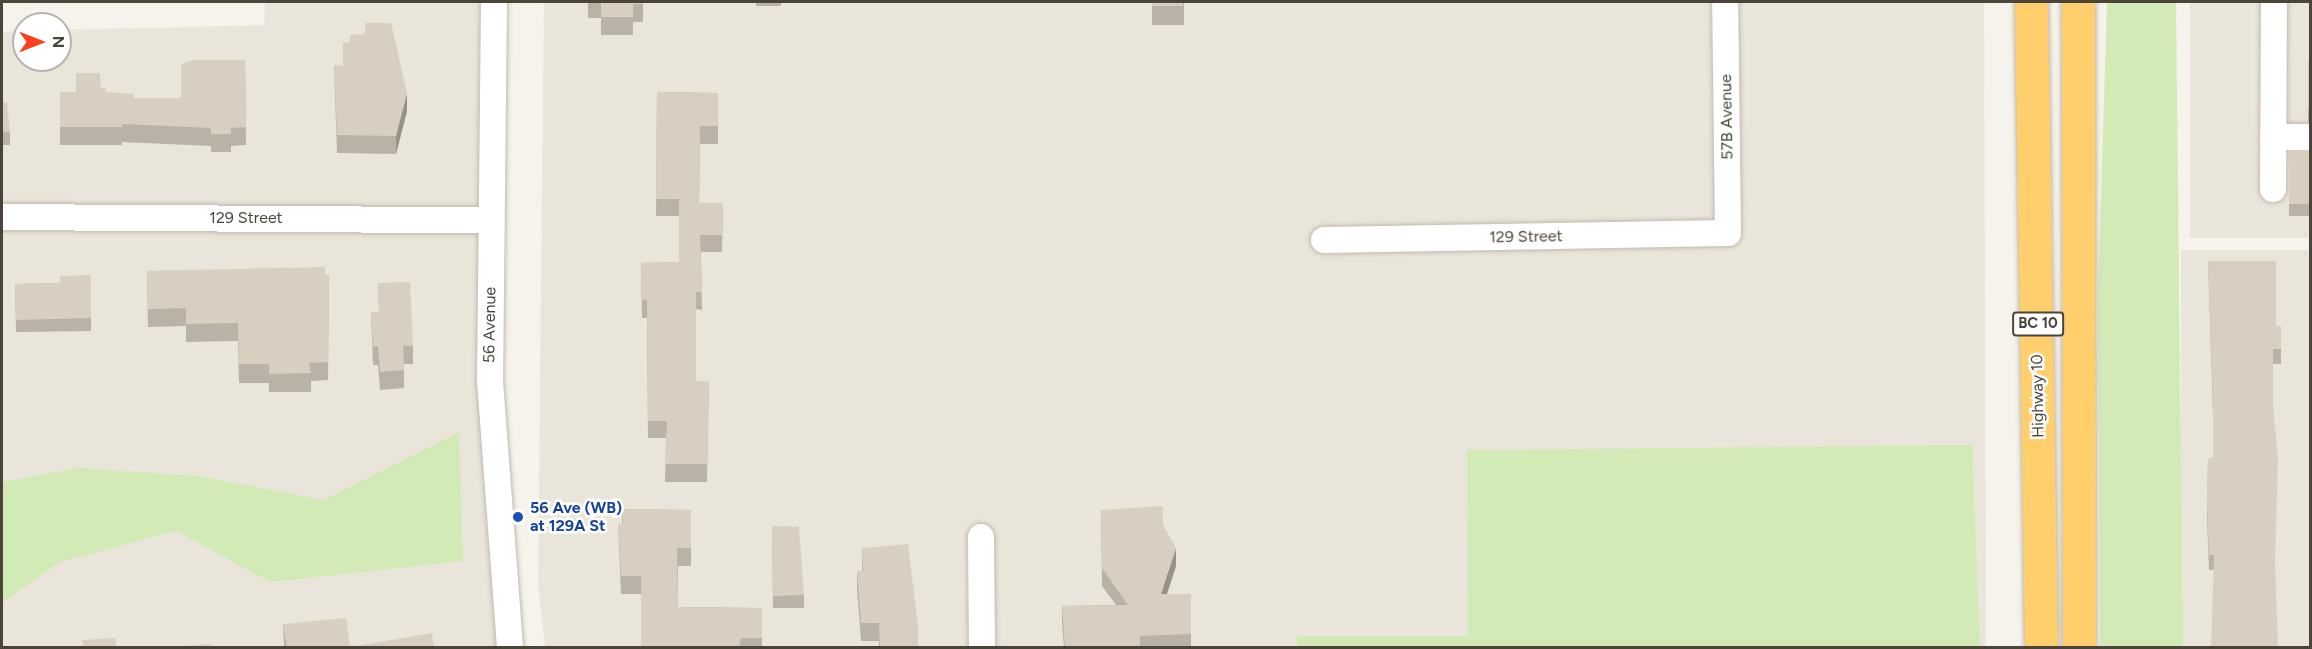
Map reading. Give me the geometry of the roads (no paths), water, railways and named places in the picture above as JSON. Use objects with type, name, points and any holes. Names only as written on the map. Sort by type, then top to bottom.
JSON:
[{"type":"highway","name":"Highway 10","points":[[2031,2],[2041,648]]},
{"type":"highway","name":"BC 10","points":[[2078,2],[2079,648]]},
{"type":"street","name":"56 Avenue","points":[[494,2],[490,381],[510,648]]},
{"type":"street","name":"57B Avenue","points":[[1725,2],[1728,233]]},
{"type":"street","points":[[2273,189],[2274,2]]},
{"type":"street","points":[[2273,137],[2310,137]]},
{"type":"street","name":"129 Street","points":[[2,217],[491,220]]},
{"type":"street","name":"129 Street","points":[[1324,240],[1728,233]]},
{"type":"street","points":[[981,537],[982,648]]},
{"type":"place","name":"56 Ave (WB) at 129A St","points":[[518,517]]}]
